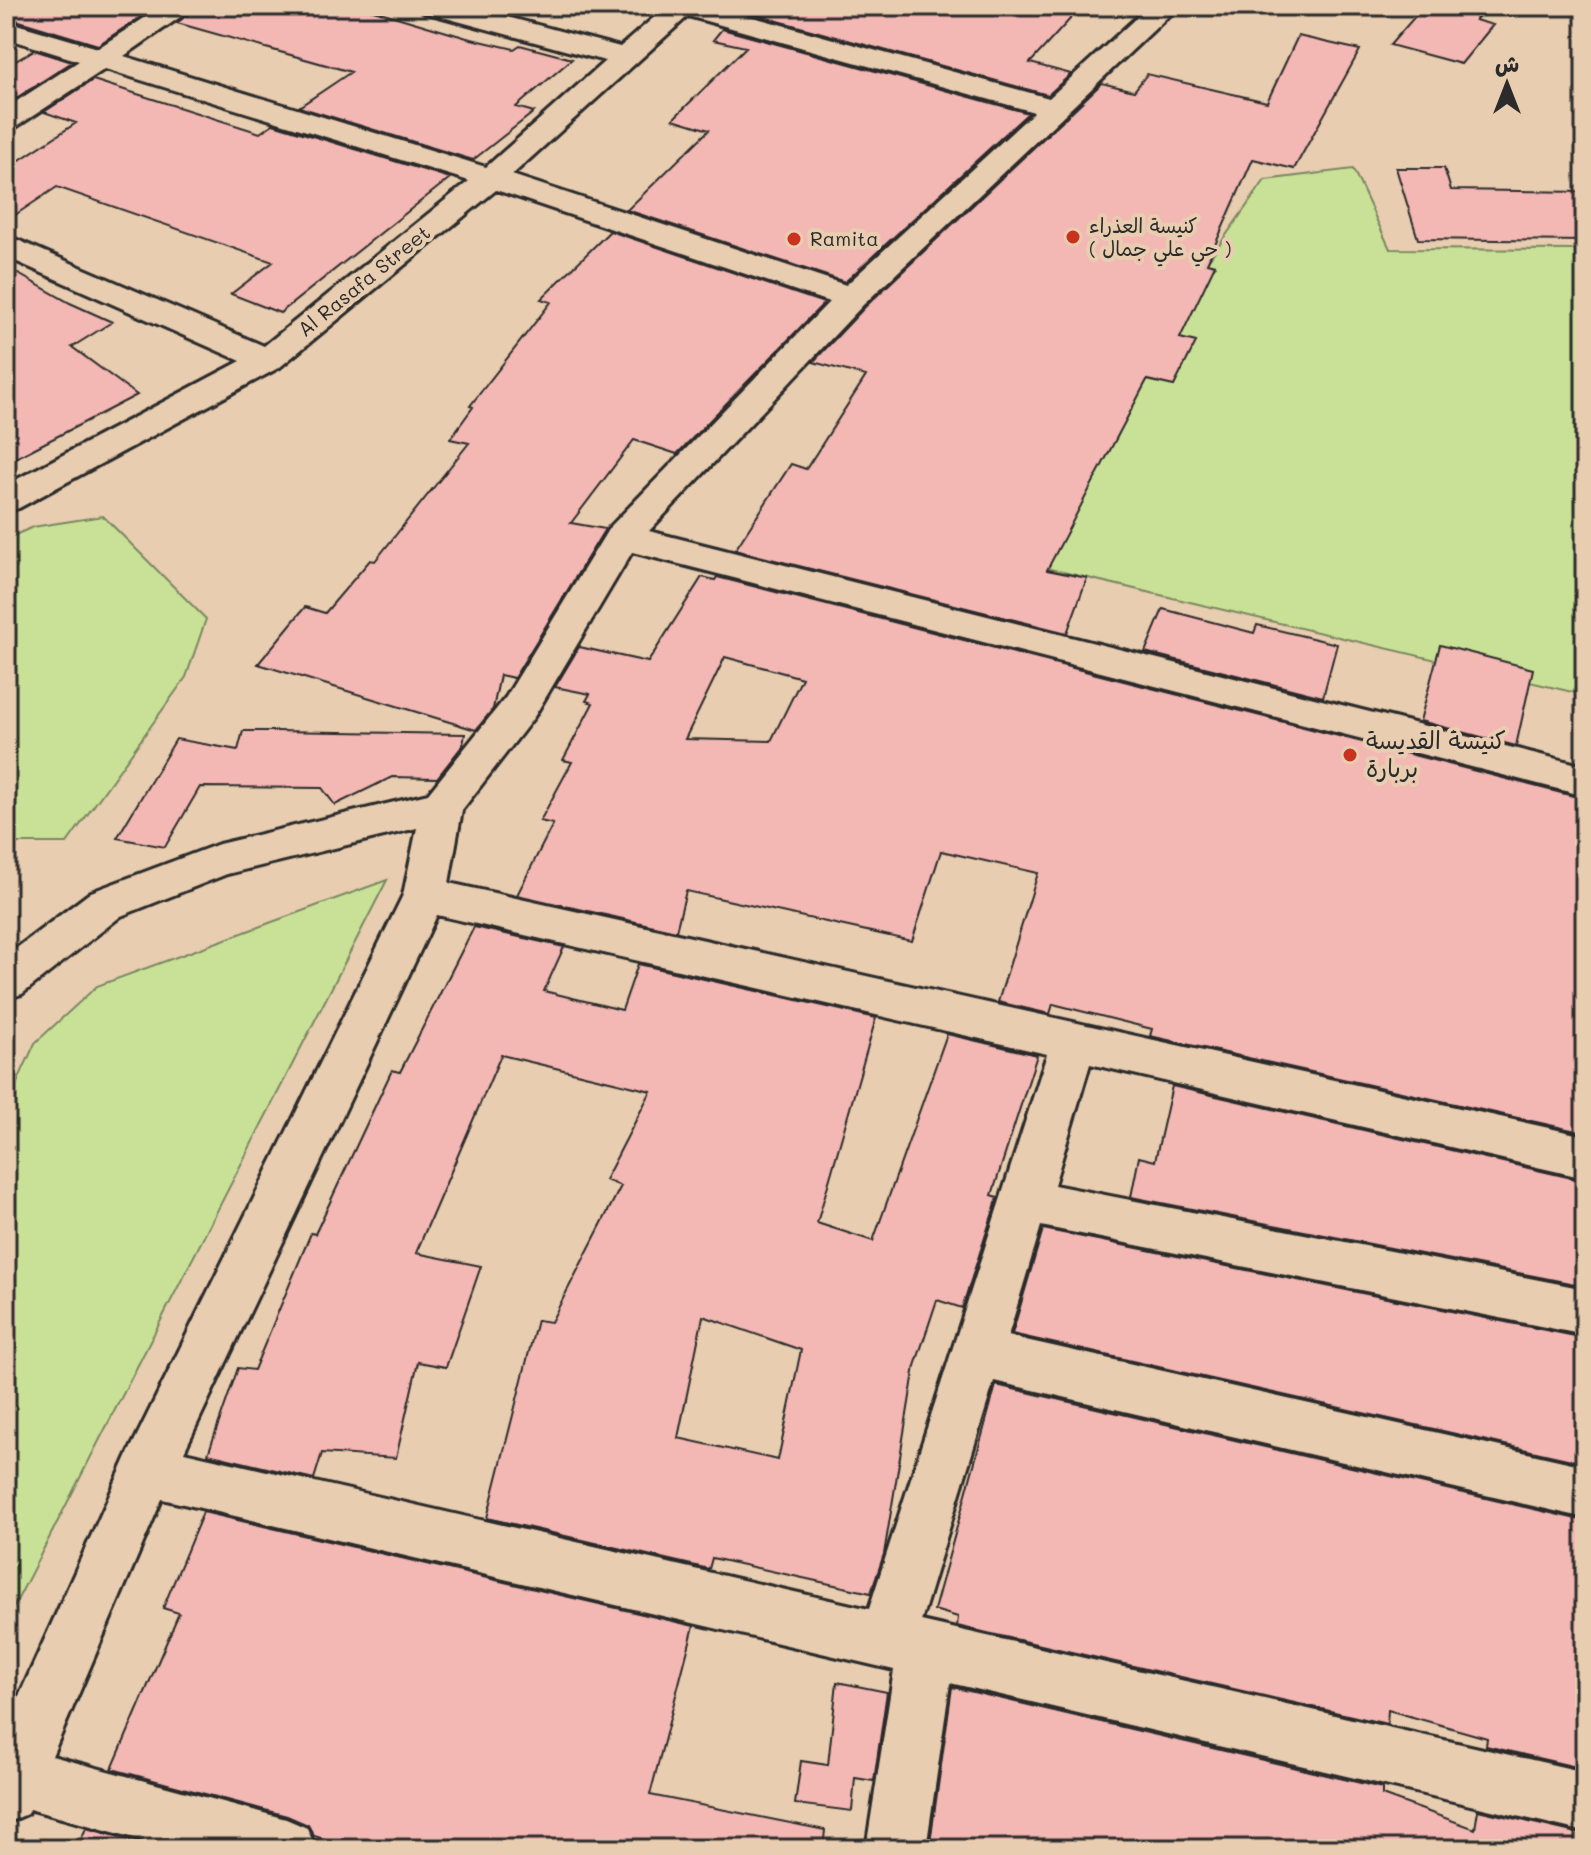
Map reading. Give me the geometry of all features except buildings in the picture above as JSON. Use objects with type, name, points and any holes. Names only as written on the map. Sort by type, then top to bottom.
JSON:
[{"type":"street","points":[[6,121],[182,6]]},
{"type":"street","points":[[434,6],[628,58]]},
{"type":"street","points":[[682,6],[1055,109]]},
{"type":"street","name":"Al Rasafa Street","points":[[6,500],[268,360],[491,178],[628,58],[682,6]]},
{"type":"street","points":[[286,1849],[10,1784],[148,1470],[425,895],[442,806],[520,707],[622,537],[851,298],[1165,6]]},
{"type":"street","points":[[6,29],[491,178],[851,298]]},
{"type":"street","points":[[6,245],[268,360]]},
{"type":"street","points":[[622,537],[1585,781]]},
{"type":"street","points":[[6,981],[106,904],[219,860],[442,806]]},
{"type":"street","points":[[425,895],[1585,1157]]},
{"type":"street","points":[[896,1849],[907,1645],[978,1353],[1074,1042]]},
{"type":"street","points":[[1025,1201],[1585,1312]]},
{"type":"street","points":[[978,1353],[1585,1492]]},
{"type":"street","points":[[148,1470],[1585,1802]]},
{"type":"green space","points":[[1353,169],[1390,249],[1585,250],[1585,695],[999,557],[1265,180]]},
{"type":"green space","points":[[103,516],[206,619],[186,677],[67,843],[6,843],[6,539],[33,527]]},
{"type":"green space","points":[[387,880],[6,1622],[6,1107],[35,1043],[97,986]]},
{"type":"place","name":"كنيسة العذراء ( حي علي جمال )","points":[[1073,237]]},
{"type":"place","name":"Ramita","points":[[794,239]]},
{"type":"place","name":"كنيسة القديسة بربارة","points":[[1350,755]]}]
